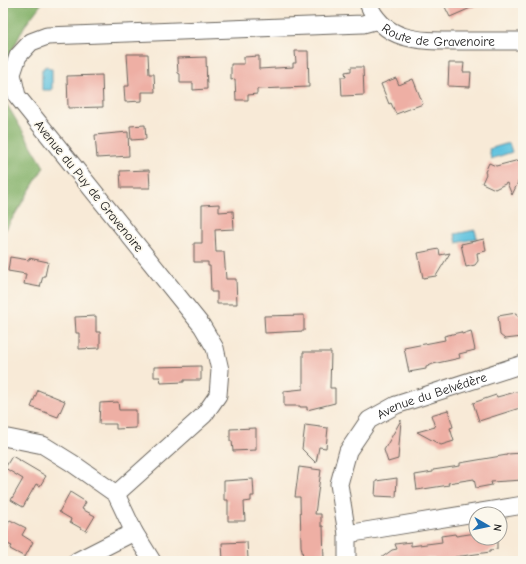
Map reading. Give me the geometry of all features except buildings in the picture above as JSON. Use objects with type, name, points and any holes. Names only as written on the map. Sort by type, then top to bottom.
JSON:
[{"type":"street","name":"Route de Gravenoire","points":[[368,3],[373,15],[396,34],[416,40],[523,41]]},
{"type":"street","name":"Avenue du Puy de Gravenoire","points":[[116,494],[204,415],[218,395],[220,370],[219,363],[215,348],[202,326],[17,96],[12,74],[18,56],[31,42],[47,36],[363,24],[378,20]]},
{"type":"street","name":"Avenue du Belvédère","points":[[348,561],[347,534],[339,484],[348,451],[369,420],[396,405],[523,364]]},
{"type":"street","points":[[3,437],[43,445],[72,463],[116,494],[134,532],[152,561]]},
{"type":"street","points":[[347,534],[523,505]]},
{"type":"street","points":[[76,561],[134,532]]},
{"type":"green space","points":[[3,3],[42,3],[24,27],[3,69]]},
{"type":"green space","points":[[3,98],[44,167],[3,234]]},
{"type":"water","points":[[47,66],[52,69],[52,90],[42,90],[42,69]]},
{"type":"water","points":[[509,143],[512,152],[491,159],[489,149]]},
{"type":"water","points":[[475,230],[477,238],[457,243],[455,234]]}]
